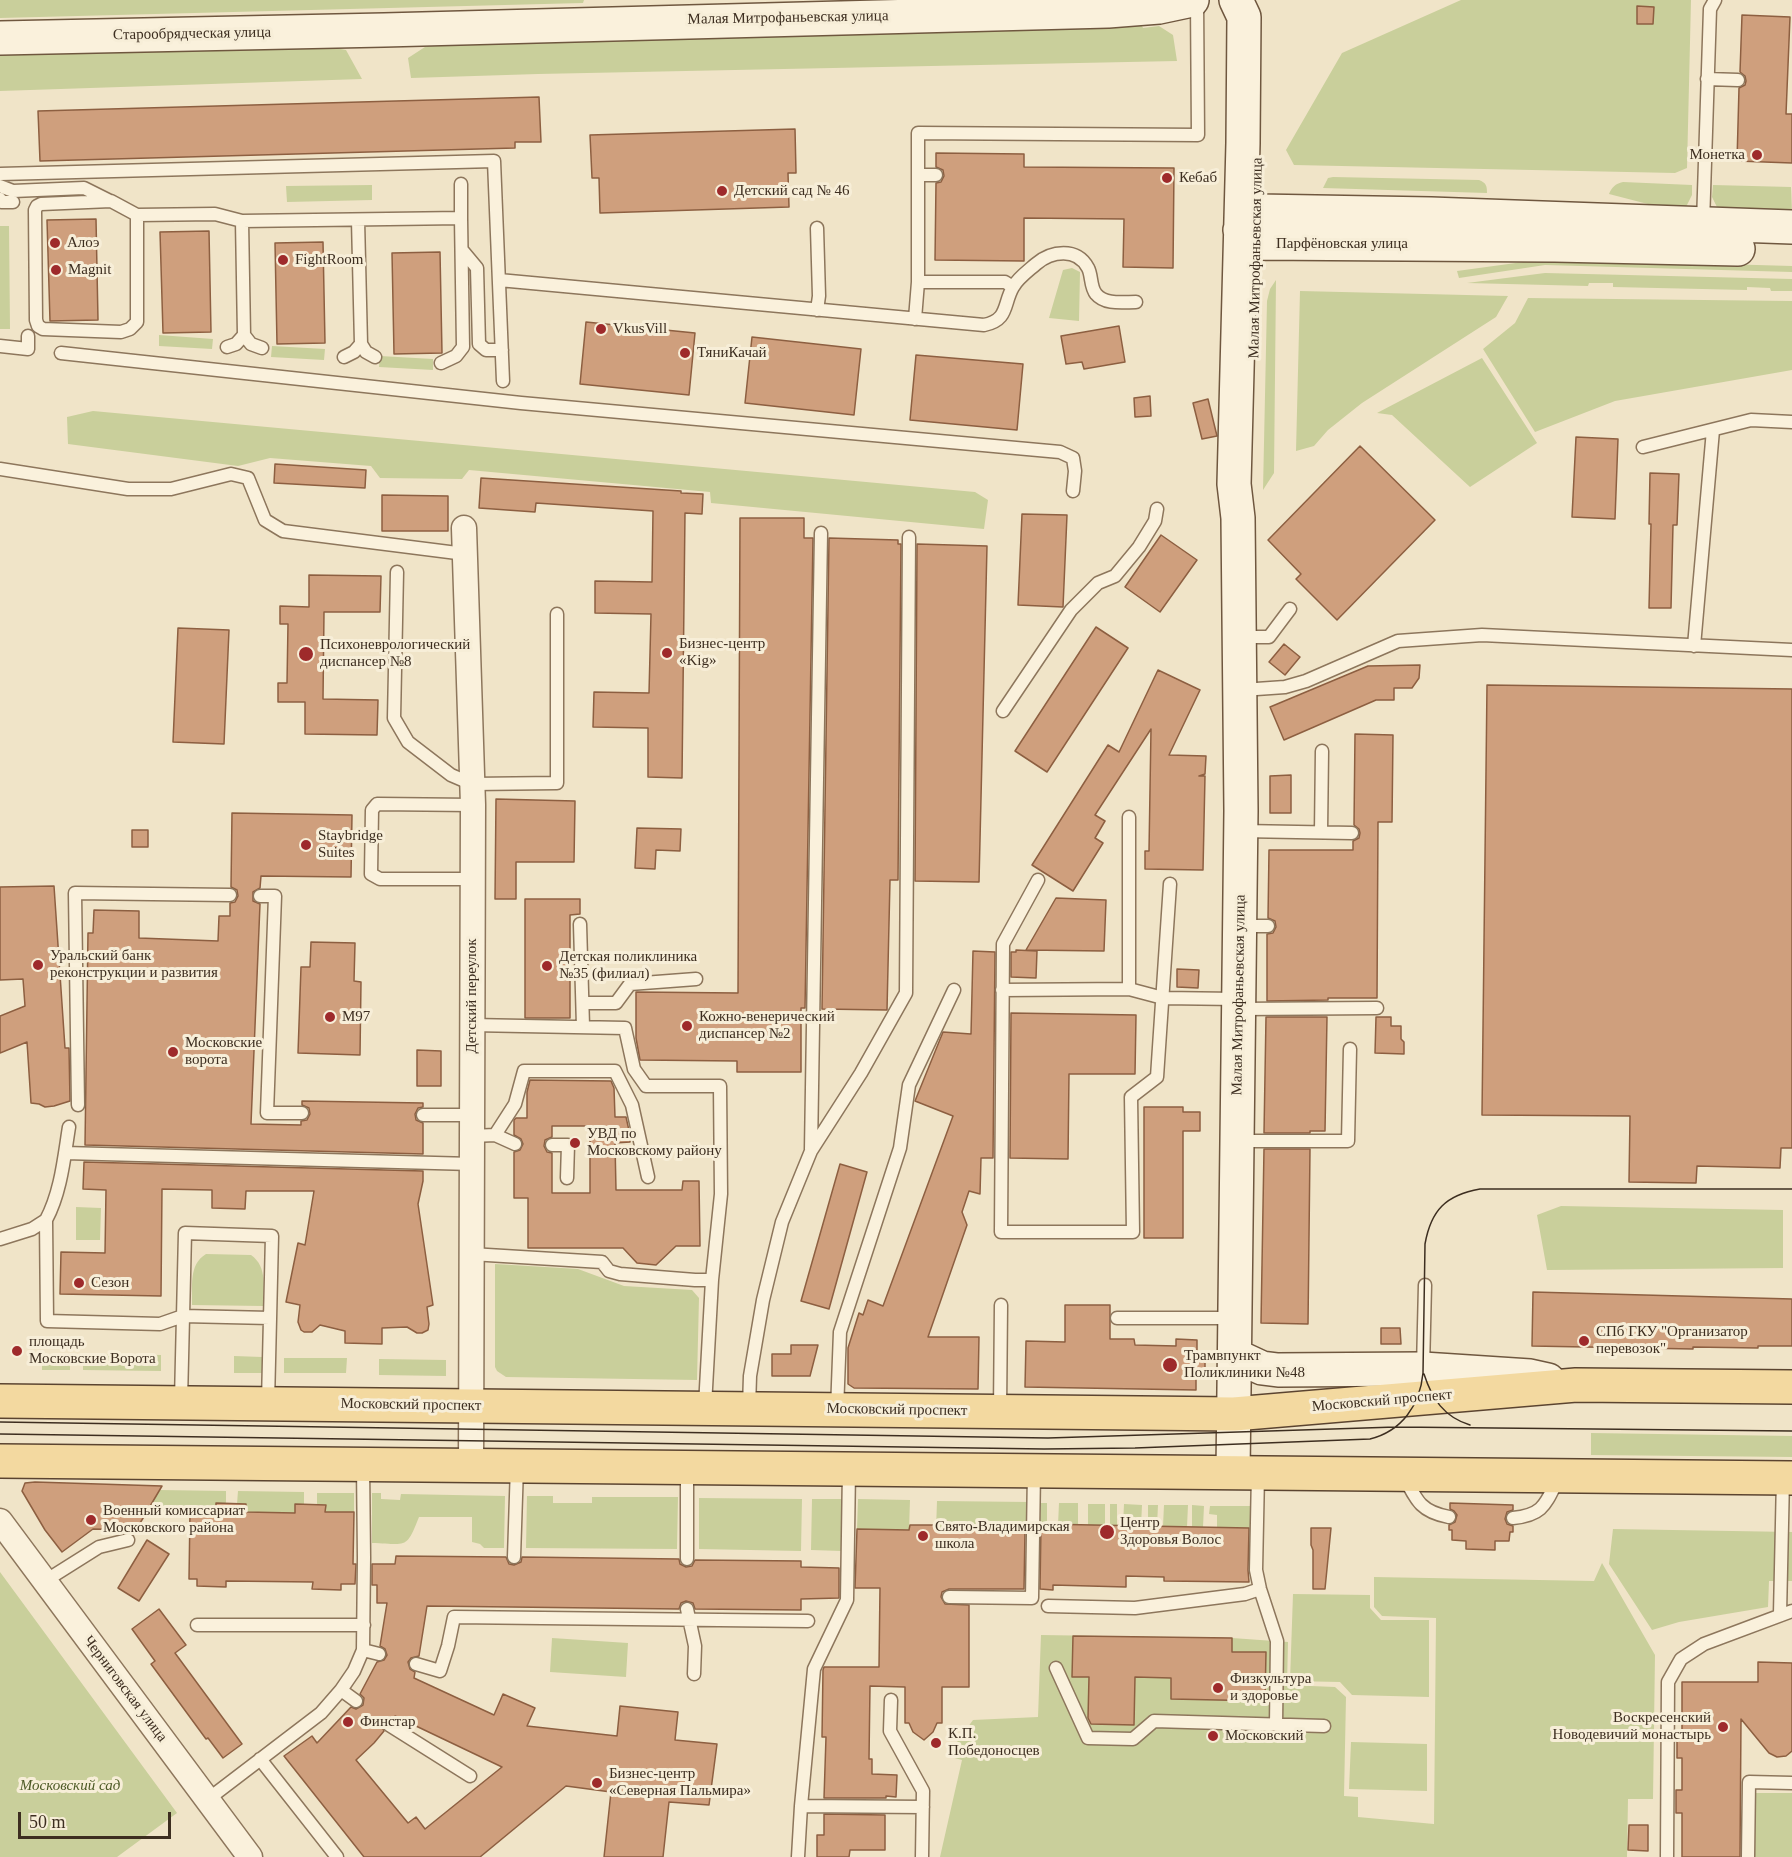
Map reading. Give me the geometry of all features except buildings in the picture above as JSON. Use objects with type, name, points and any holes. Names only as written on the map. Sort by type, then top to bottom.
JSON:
[{"type":"main road","name":"Московский проспект","points":[[0,1401],[1234,1414],[1423,1383],[1792,1387]]},
{"type":"main road","points":[[1,1462],[1787,1478]]},
{"type":"street","name":"Малая Митрофаньевская улица","points":[[384,30],[1108,11],[1159,7],[1192,0]]},
{"type":"street","name":"Малая Митрофаньевская улица","points":[[1236,0],[1244,17],[1243,143],[1251,228]]},
{"type":"street","name":"Малая Митрофаньевская улица","points":[[1246,0],[1259,15],[1251,228],[1234,484],[1238,518],[1241,831],[1254,926],[1238,1004],[1234,1414],[1246,1472]]},
{"type":"street","name":"Старообрядческая улица","points":[[0,38],[384,30]]},
{"type":"street","name":"Парфёновская улица","points":[[1251,228],[1431,214],[1703,237],[1792,250]]},
{"type":"street","name":"Парфёновская улица","points":[[1703,237],[1792,227]]},
{"type":"street","name":"Детский переулок","points":[[464,528],[473,794],[472,1024],[480,1129],[472,1164],[471,1465]]},
{"type":"street","points":[[1234,1355],[1262,1368],[1423,1383]]},
{"type":"street","name":"Черниговская улица","points":[[0,1521],[250,1857]]},
{"type":"lane","points":[[915,319],[918,282],[918,133],[1198,135],[1197,0]]},
{"type":"lane","points":[[1703,237],[1710,9],[1715,0]]},
{"type":"lane","points":[[1707,79],[1738,80]]},
{"type":"lane","points":[[0,174],[494,161],[503,381]]},
{"type":"lane","points":[[918,175],[936,175]]},
{"type":"lane","points":[[441,363],[456,356],[463,347],[461,184]]},
{"type":"lane","points":[[0,186],[13,190],[84,188],[137,214],[215,214],[242,221],[461,218]]},
{"type":"lane","points":[[0,199],[2,202],[13,202]]},
{"type":"lane","points":[[111,201],[37,206],[35,210],[36,309],[38,326],[43,329],[121,332],[130,329],[137,321],[137,214]]},
{"type":"lane","points":[[358,220],[361,344],[366,352],[375,357]]},
{"type":"lane","points":[[242,221],[244,335],[250,344],[262,348]]},
{"type":"lane","points":[[817,228],[818,310]]},
{"type":"lane","points":[[462,250],[477,268],[479,344],[486,350],[502,350]]},
{"type":"lane","points":[[499,280],[984,325],[993,323],[1001,317],[1013,287],[1026,273],[1049,255],[1068,253],[1080,258],[1089,268],[1095,293],[1104,300],[1136,302]]},
{"type":"lane","points":[[918,282],[1005,282],[1013,287]]},
{"type":"lane","points":[[227,347],[236,344],[244,335]]},
{"type":"lane","points":[[0,346],[28,349],[28,336]]},
{"type":"lane","points":[[344,357],[354,352],[361,344]]},
{"type":"lane","points":[[61,353],[521,403],[1060,452],[1072,458],[1076,471],[1073,491]]},
{"type":"lane","points":[[1643,447],[1751,420],[1792,422]]},
{"type":"lane","points":[[1694,646],[1713,430]]},
{"type":"lane","points":[[0,469],[128,489],[171,489],[231,474],[248,478],[265,519],[282,531],[465,554]]},
{"type":"lane","points":[[1003,711],[1071,610],[1098,583],[1115,576],[1139,547],[1155,521],[1157,509]]},
{"type":"lane","points":[[811,1151],[821,533]]},
{"type":"lane","points":[[749,1409],[750,1376],[782,1222],[811,1151],[861,1073],[906,993],[909,537]]},
{"type":"lane","points":[[397,572],[394,718],[408,742],[473,794]]},
{"type":"lane","points":[[1240,637],[1269,637],[1290,609]]},
{"type":"lane","points":[[473,879],[380,879],[371,874],[372,810],[377,804],[557,783],[557,614]]},
{"type":"lane","points":[[1240,690],[1285,687],[1306,681],[1398,641],[1482,635],[1792,650]]},
{"type":"lane","points":[[1321,832],[1322,751]]},
{"type":"lane","points":[[1129,817],[1129,989]]},
{"type":"lane","points":[[1241,831],[1352,833]]},
{"type":"lane","points":[[1038,880],[1003,944],[1000,1232],[1133,1232],[1131,1097],[1157,1077],[1170,885]]},
{"type":"lane","points":[[78,1105],[75,893],[230,895]]},
{"type":"lane","points":[[260,896],[275,896],[267,1113],[302,1113]]},
{"type":"lane","points":[[580,924],[583,1026]]},
{"type":"lane","points":[[583,1003],[616,1003],[630,984],[696,979]]},
{"type":"lane","points":[[1002,990],[1129,989],[1163,998],[1238,1004],[1377,1008]]},
{"type":"lane","points":[[837,1410],[840,1332],[900,1148],[909,1085],[954,990]]},
{"type":"lane","points":[[472,1024],[624,1028],[634,1069],[646,1086],[720,1086],[721,1194],[712,1280],[705,1408]]},
{"type":"lane","points":[[1237,1141],[1348,1141],[1350,1048]]},
{"type":"lane","points":[[480,1129],[515,1104],[524,1071],[615,1071],[632,1105],[648,1177]]},
{"type":"lane","points":[[423,1115],[480,1129],[514,1144]]},
{"type":"lane","points":[[0,1239],[32,1229],[46,1220],[54,1206],[69,1127]]},
{"type":"lane","points":[[552,1144],[568,1145],[567,1179]]},
{"type":"lane","points":[[65,1153],[472,1164]]},
{"type":"lane","points":[[46,1220],[47,1321],[160,1324],[183,1316],[270,1318]]},
{"type":"lane","points":[[181,1403],[185,1233],[272,1236],[268,1404]]},
{"type":"lane","points":[[471,1254],[602,1262],[609,1271],[620,1274],[695,1281],[712,1280]]},
{"type":"lane","points":[[1423,1383],[1425,1286]]},
{"type":"lane","points":[[1000,1412],[1001,1305]]},
{"type":"lane","points":[[1117,1318],[1235,1318]]},
{"type":"lane","points":[[207,1800],[321,1713],[354,1671],[363,1650],[363,1464]]},
{"type":"lane","points":[[514,1557],[517,1465]]},
{"type":"lane","points":[[687,1467],[687,1559]]},
{"type":"lane","points":[[798,1857],[814,1669],[847,1600],[849,1468]]},
{"type":"lane","points":[[949,1597],[1032,1598],[1034,1470]]},
{"type":"lane","points":[[1246,1472],[1256,1570],[1277,1641],[1276,1725]]},
{"type":"lane","points":[[1404,1475],[1416,1500],[1422,1506],[1436,1515],[1449,1517]]},
{"type":"lane","points":[[1513,1518],[1538,1512],[1547,1502],[1559,1476]]},
{"type":"lane","points":[[1667,1857],[1668,1682],[1682,1659],[1704,1644],[1786,1613],[1787,1478]]},
{"type":"lane","points":[[45,1581],[99,1547],[128,1540]]},
{"type":"lane","points":[[1048,1606],[1135,1608],[1260,1589]]},
{"type":"lane","points":[[416,1664],[440,1671],[454,1617],[512,1613],[688,1614],[808,1621]]},
{"type":"lane","points":[[688,1614],[695,1646],[694,1674]]},
{"type":"lane","points":[[197,1624],[364,1624]]},
{"type":"lane","points":[[363,1650],[379,1654]]},
{"type":"lane","points":[[1056,1668],[1088,1738],[1133,1739],[1154,1721],[1324,1726]]},
{"type":"lane","points":[[341,1690],[356,1701]]},
{"type":"lane","points":[[891,1700],[891,1731],[923,1791],[922,1857]]},
{"type":"lane","points":[[389,1725],[470,1776]]},
{"type":"lane","points":[[260,1759],[338,1857]]},
{"type":"lane","points":[[1748,1857],[1749,1782],[1792,1783]]},
{"type":"lane","points":[[801,1806],[923,1807]]},
{"type":"green space","points":[[0,0],[584,0],[583,3],[0,18]]},
{"type":"green space","points":[[1461,0],[1691,0],[1687,168],[1675,173],[1294,165],[1286,150],[1342,53]]},
{"type":"green space","points":[[1139,20],[1143,28],[1159,26],[1173,35],[1177,61],[411,78],[408,58],[425,47],[446,41]]},
{"type":"green space","points":[[309,43],[346,50],[362,79],[0,91],[0,50]]},
{"type":"green space","points":[[1328,178],[1479,180],[1486,185],[1487,193],[1323,188]]},
{"type":"green space","points":[[1623,182],[1692,185],[1692,195],[1684,211],[1671,210],[1609,194],[1614,186]]},
{"type":"green space","points":[[372,185],[372,200],[287,202],[286,186]]},
{"type":"green space","points":[[1713,185],[1791,187],[1792,213],[1719,211],[1712,197]]},
{"type":"green space","points":[[0,226],[9,226],[10,329],[0,329]]},
{"type":"green space","points":[[1545,259],[1792,266],[1792,272],[1545,265],[1459,278],[1457,271]]},
{"type":"green space","points":[[1072,268],[1080,272],[1079,321],[1049,318],[1063,270]]},
{"type":"green space","points":[[1545,273],[1792,279],[1792,291],[1771,291],[1770,288],[1747,287],[1747,290],[1613,287],[1613,283],[1589,283],[1588,286],[1467,283]]},
{"type":"green space","points":[[1276,280],[1274,473],[1263,490],[1267,301],[1270,289]]},
{"type":"green space","points":[[1300,291],[1508,296],[1496,317],[1362,403],[1328,430],[1314,446],[1296,451]]},
{"type":"green space","points":[[1528,298],[1792,301],[1792,370],[1615,401],[1535,432],[1483,349],[1515,323]]},
{"type":"green space","points":[[159,335],[213,339],[212,349],[159,346]]},
{"type":"green space","points":[[272,346],[325,349],[324,360],[271,357]]},
{"type":"green space","points":[[380,356],[433,359],[433,370],[379,367]]},
{"type":"green space","points":[[1482,358],[1537,443],[1470,487],[1392,415],[1377,413]]},
{"type":"green space","points":[[93,411],[975,492],[988,500],[984,529],[711,503],[710,492],[469,470],[462,479],[380,478],[371,466],[270,458],[238,466],[68,444],[67,417]]},
{"type":"green space","points":[[1561,1206],[1783,1210],[1783,1268],[1547,1270],[1537,1215]]},
{"type":"green space","points":[[76,1207],[101,1208],[100,1240],[76,1240]]},
{"type":"green space","points":[[206,1254],[251,1255],[262,1272],[263,1306],[192,1305],[194,1270],[196,1264]]},
{"type":"green space","points":[[495,1264],[578,1269],[624,1286],[692,1290],[699,1298],[697,1380],[506,1377],[495,1367]]},
{"type":"green space","points":[[42,1354],[70,1354],[70,1370],[42,1370]]},
{"type":"green space","points":[[83,1354],[161,1355],[161,1371],[83,1370]]},
{"type":"green space","points":[[234,1356],[262,1357],[262,1373],[234,1373]]},
{"type":"green space","points":[[284,1358],[347,1358],[346,1373],[284,1373]]},
{"type":"green space","points":[[379,1359],[446,1360],[446,1376],[379,1375]]},
{"type":"green space","points":[[1591,1433],[1792,1436],[1792,1457],[1591,1455]]},
{"type":"green space","points":[[159,1490],[226,1491],[226,1504],[216,1504],[216,1513],[147,1511]]},
{"type":"green space","points":[[238,1491],[304,1492],[304,1504],[295,1504],[295,1513],[246,1512],[246,1504],[237,1504]]},
{"type":"green space","points":[[317,1493],[354,1493],[354,1512],[325,1512],[325,1505],[317,1504]]},
{"type":"green space","points":[[372,1493],[381,1493],[381,1499],[400,1500],[401,1494],[505,1496],[504,1548],[484,1548],[472,1542],[472,1517],[419,1517],[411,1535],[404,1543],[372,1543]]},
{"type":"green space","points":[[527,1496],[553,1496],[553,1503],[592,1503],[592,1497],[678,1497],[677,1549],[526,1548]]},
{"type":"green space","points":[[699,1498],[802,1499],[801,1551],[699,1549]]},
{"type":"green space","points":[[812,1499],[842,1499],[842,1551],[811,1550]]},
{"type":"green space","points":[[858,1499],[910,1500],[909,1530],[857,1529]]},
{"type":"green space","points":[[937,1501],[1029,1502],[1029,1530],[936,1530]]},
{"type":"green space","points":[[1041,1503],[1047,1503],[1047,1524],[1040,1524]]},
{"type":"green space","points":[[1059,1503],[1078,1503],[1078,1525],[1058,1525]]},
{"type":"green space","points":[[1088,1504],[1105,1504],[1105,1525],[1088,1525]]},
{"type":"green space","points":[[1110,1504],[1117,1504],[1117,1526],[1110,1525]]},
{"type":"green space","points":[[1124,1504],[1142,1505],[1141,1526],[1123,1526]]},
{"type":"green space","points":[[1148,1505],[1158,1505],[1157,1526],[1148,1526]]},
{"type":"green space","points":[[1164,1505],[1188,1505],[1187,1527],[1163,1526]]},
{"type":"green space","points":[[1192,1505],[1204,1506],[1203,1527],[1192,1527]]},
{"type":"green space","points":[[1210,1506],[1250,1506],[1250,1528],[1217,1527],[1217,1515],[1209,1514]]},
{"type":"green space","points":[[1613,1529],[1792,1532],[1792,1581],[1769,1581],[1768,1607],[1679,1622],[1652,1630],[1609,1564]]},
{"type":"green space","points":[[1602,1563],[1655,1655],[1653,1799],[1628,1799],[1627,1857],[940,1857],[962,1760],[947,1756],[973,1720],[1038,1717],[1041,1635],[1232,1638],[1288,1642],[1287,1685],[1335,1687],[1346,1697],[1344,1796],[1358,1797],[1358,1817],[1434,1824],[1436,1618],[1382,1616],[1374,1607],[1374,1577],[1594,1581]]},
{"type":"green space","name":"Московский сад","points":[[0,1572],[177,1813],[117,1857],[0,1857]]},
{"type":"green space","points":[[1293,1594],[1370,1595],[1370,1608],[1381,1620],[1429,1620],[1429,1697],[1352,1695],[1340,1682],[1290,1681]]},
{"type":"green space","points":[[552,1638],[628,1643],[626,1677],[550,1672]]},
{"type":"green space","points":[[1351,1742],[1427,1744],[1427,1791],[1349,1789]]},
{"type":"green space","points":[[1755,1793],[1792,1793],[1792,1857],[1755,1857]]},
{"type":"tram line","points":[[0,1434],[1044,1449],[1370,1439],[1391,1430],[1400,1423],[1418,1396],[1423,1373],[1425,1244],[1431,1222],[1436,1213],[1449,1200],[1480,1189],[1792,1189]]},
{"type":"tram line","points":[[1424,1374],[1440,1406],[1453,1417],[1470,1425]]},
{"type":"tram line","points":[[0,1422],[1048,1438],[1396,1427],[1792,1431]]},
{"type":"place","name":"Монетка","points":[[1757,155]]},
{"type":"place","name":"Кебаб","points":[[1167,178]]},
{"type":"place","name":"Детский сад № 46","points":[[722,191]]},
{"type":"place","name":"Алоэ","points":[[55,243]]},
{"type":"place","name":"FightRoom","points":[[283,260]]},
{"type":"place","name":"Magnit","points":[[56,270]]},
{"type":"place","name":"VkusVill","points":[[601,329]]},
{"type":"place","name":"ТяниКачай","points":[[685,353]]},
{"type":"place","name":"Бизнес-центр «Kig»","points":[[667,653]]},
{"type":"place","name":"Психоневрологический диспансер №8","points":[[306,654]]},
{"type":"place","name":"Staybridge Suites","points":[[306,845]]},
{"type":"place","name":"Уральский банк реконструкции и развития","points":[[38,965]]},
{"type":"place","name":"Детская поликлиника №35 (филиал)","points":[[547,966]]},
{"type":"place","name":"M97","points":[[330,1017]]},
{"type":"place","name":"Кожно-венерический диспансер №2","points":[[687,1026]]},
{"type":"place","name":"Московские ворота","points":[[173,1052]]},
{"type":"place","name":"УВД по Московскому району","points":[[575,1143]]},
{"type":"place","name":"Сезон","points":[[79,1283]]},
{"type":"place","name":"СПб ГКУ \"Организатор перевозок\"","points":[[1584,1341]]},
{"type":"place","name":"площадь Московские Ворота","points":[[17,1351]]},
{"type":"place","name":"Трамвпункт Поликлиники №48","points":[[1170,1365]]},
{"type":"place","name":"Военный комиссариат Московского района","points":[[91,1520]]},
{"type":"place","name":"Центр Здоровья Волос","points":[[1107,1532]]},
{"type":"place","name":"Свято-Владимирская школа","points":[[923,1536]]},
{"type":"place","name":"Физкультура и здоровье","points":[[1218,1688]]},
{"type":"place","name":"Финстар","points":[[348,1722]]},
{"type":"place","name":"Воскресенский Новодевичий монастырь","points":[[1723,1727]]},
{"type":"place","name":"Московский","points":[[1213,1736]]},
{"type":"place","name":"К.П. Победоносцев","points":[[936,1743]]},
{"type":"place","name":"Бизнес-центр «Северная Пальмира»","points":[[597,1783]]}]
